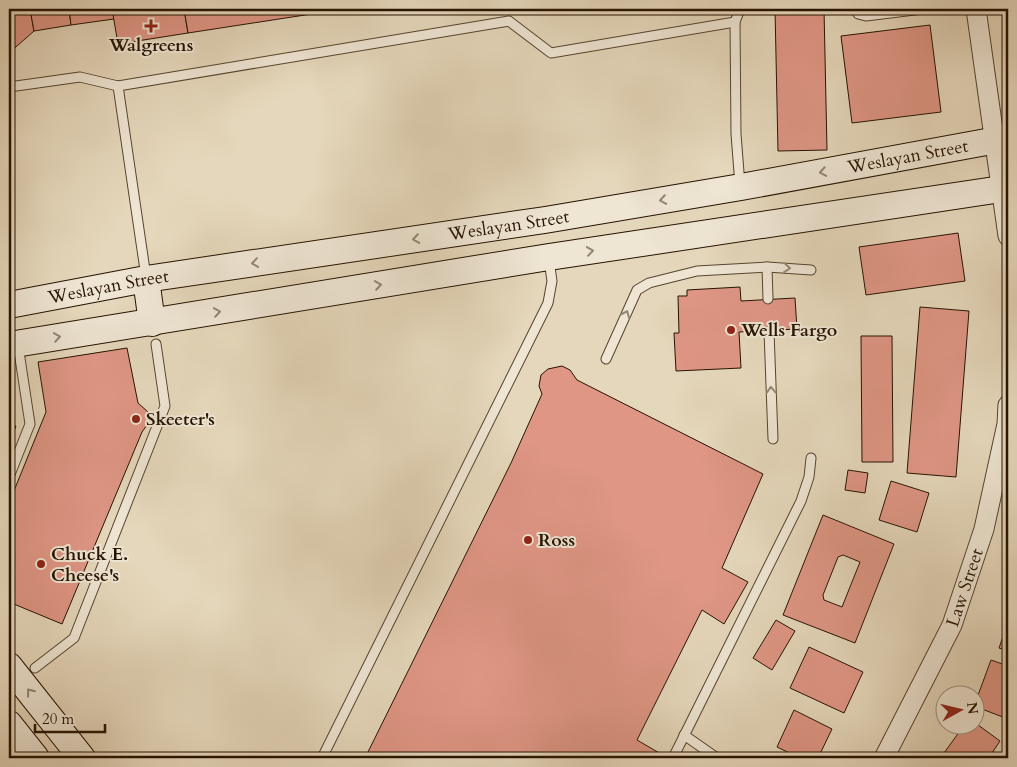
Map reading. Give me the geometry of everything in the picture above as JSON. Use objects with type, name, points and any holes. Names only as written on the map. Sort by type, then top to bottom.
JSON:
[{"type":"main road","name":"Weslayan Street","points":[[9,305],[146,279],[545,220],[1002,140]]},
{"type":"main road","points":[[14,344],[154,333],[549,257],[1005,188]]},
{"type":"main road","points":[[545,220],[549,257]]},
{"type":"main road","points":[[146,279],[154,333]]},
{"type":"main road","points":[[9,666],[82,758]]},
{"type":"main road","points":[[9,724],[36,758]]},
{"type":"street","points":[[976,9],[1002,140],[1008,236]]},
{"type":"street","name":"Law Street","points":[[884,758],[952,625],[984,529],[1007,424],[1008,405]]},
{"type":"lane","points":[[740,9],[735,22],[736,134],[741,187]]},
{"type":"lane","points":[[855,9],[858,14],[866,16],[923,9]]},
{"type":"lane","points":[[9,88],[80,77],[118,86],[509,21],[551,53],[735,22]]},
{"type":"lane","points":[[118,86],[146,279]]},
{"type":"lane","points":[[322,758],[548,302],[552,282],[549,257]]},
{"type":"lane","points":[[767,267],[768,299]]},
{"type":"lane","points":[[606,358],[637,290],[649,283],[697,271],[767,267],[811,270]]},
{"type":"lane","points":[[769,330],[772,439]]},
{"type":"lane","points":[[35,668],[74,638],[165,406],[154,333]]},
{"type":"lane","points":[[9,477],[30,424],[14,344]]},
{"type":"lane","points":[[672,758],[801,501],[809,477],[811,458]]},
{"type":"lane","points":[[684,736],[717,758]]},
{"type":"building","points":[[9,9],[30,9],[34,31],[9,53]]},
{"type":"building","points":[[30,9],[69,9],[71,25],[34,31]]},
{"type":"building","points":[[69,9],[112,9],[114,19],[71,25]]},
{"type":"building","name":"Walgreens","points":[[112,9],[184,9],[188,33],[118,44]]},
{"type":"building","points":[[184,9],[304,9],[305,15],[188,33]]},
{"type":"building","points":[[304,9],[342,9],[305,15]]},
{"type":"building","points":[[775,9],[824,9],[827,150],[778,151]]},
{"type":"building","points":[[930,25],[941,112],[852,123],[841,36]]},
{"type":"building","points":[[958,233],[965,281],[866,295],[859,247]]},
{"type":"building","name":"Wells Fargo","points":[[740,287],[741,301],[795,298],[797,329],[739,332],[741,368],[676,371],[674,333],[679,333],[678,296],[687,296],[687,290]]},
{"type":"building","points":[[920,307],[969,311],[956,477],[907,473]]},
{"type":"building","points":[[861,336],[892,336],[893,462],[862,462]]},
{"type":"building","points":[[127,348],[138,403],[148,412],[150,421],[142,432],[62,624],[9,602],[9,503],[46,412],[38,362]]},
{"type":"building","points":[[562,366],[570,370],[577,380],[763,474],[722,568],[748,582],[724,624],[702,610],[637,740],[661,754],[659,758],[365,758],[511,463],[542,394],[539,386],[541,375],[548,369]]},
{"type":"building","points":[[9,423],[16,426],[9,445]]},
{"type":"building","points":[[848,470],[868,473],[865,493],[845,490]]},
{"type":"building","points":[[891,481],[929,493],[917,532],[879,520]]},
{"type":"building","points":[[823,515],[894,544],[855,643],[783,615]],"holes":[[[843,555],[860,562],[842,607],[824,600],[823,595],[838,557]]]},
{"type":"building","points":[[776,620],[795,631],[772,670],[753,658]]},
{"type":"building","points":[[1008,622],[1008,651],[999,648]]},
{"type":"building","points":[[809,647],[863,672],[844,713],[790,688]]},
{"type":"building","points":[[991,660],[1008,666],[1008,719],[984,710],[984,684],[982,684]]},
{"type":"building","points":[[794,710],[832,729],[818,758],[800,758],[777,747]]},
{"type":"building","points":[[984,729],[1000,741],[992,753],[998,758],[951,758],[944,753],[958,734],[984,734]]},
{"type":"place","name":"Walgreens","points":[[151,26]]},
{"type":"place","name":"Wells Fargo","points":[[731,330]]},
{"type":"place","name":"Skeeter's","points":[[136,419]]},
{"type":"place","name":"Ross","points":[[528,540]]},
{"type":"place","name":"Chuck E. Cheese's","points":[[41,564]]}]
